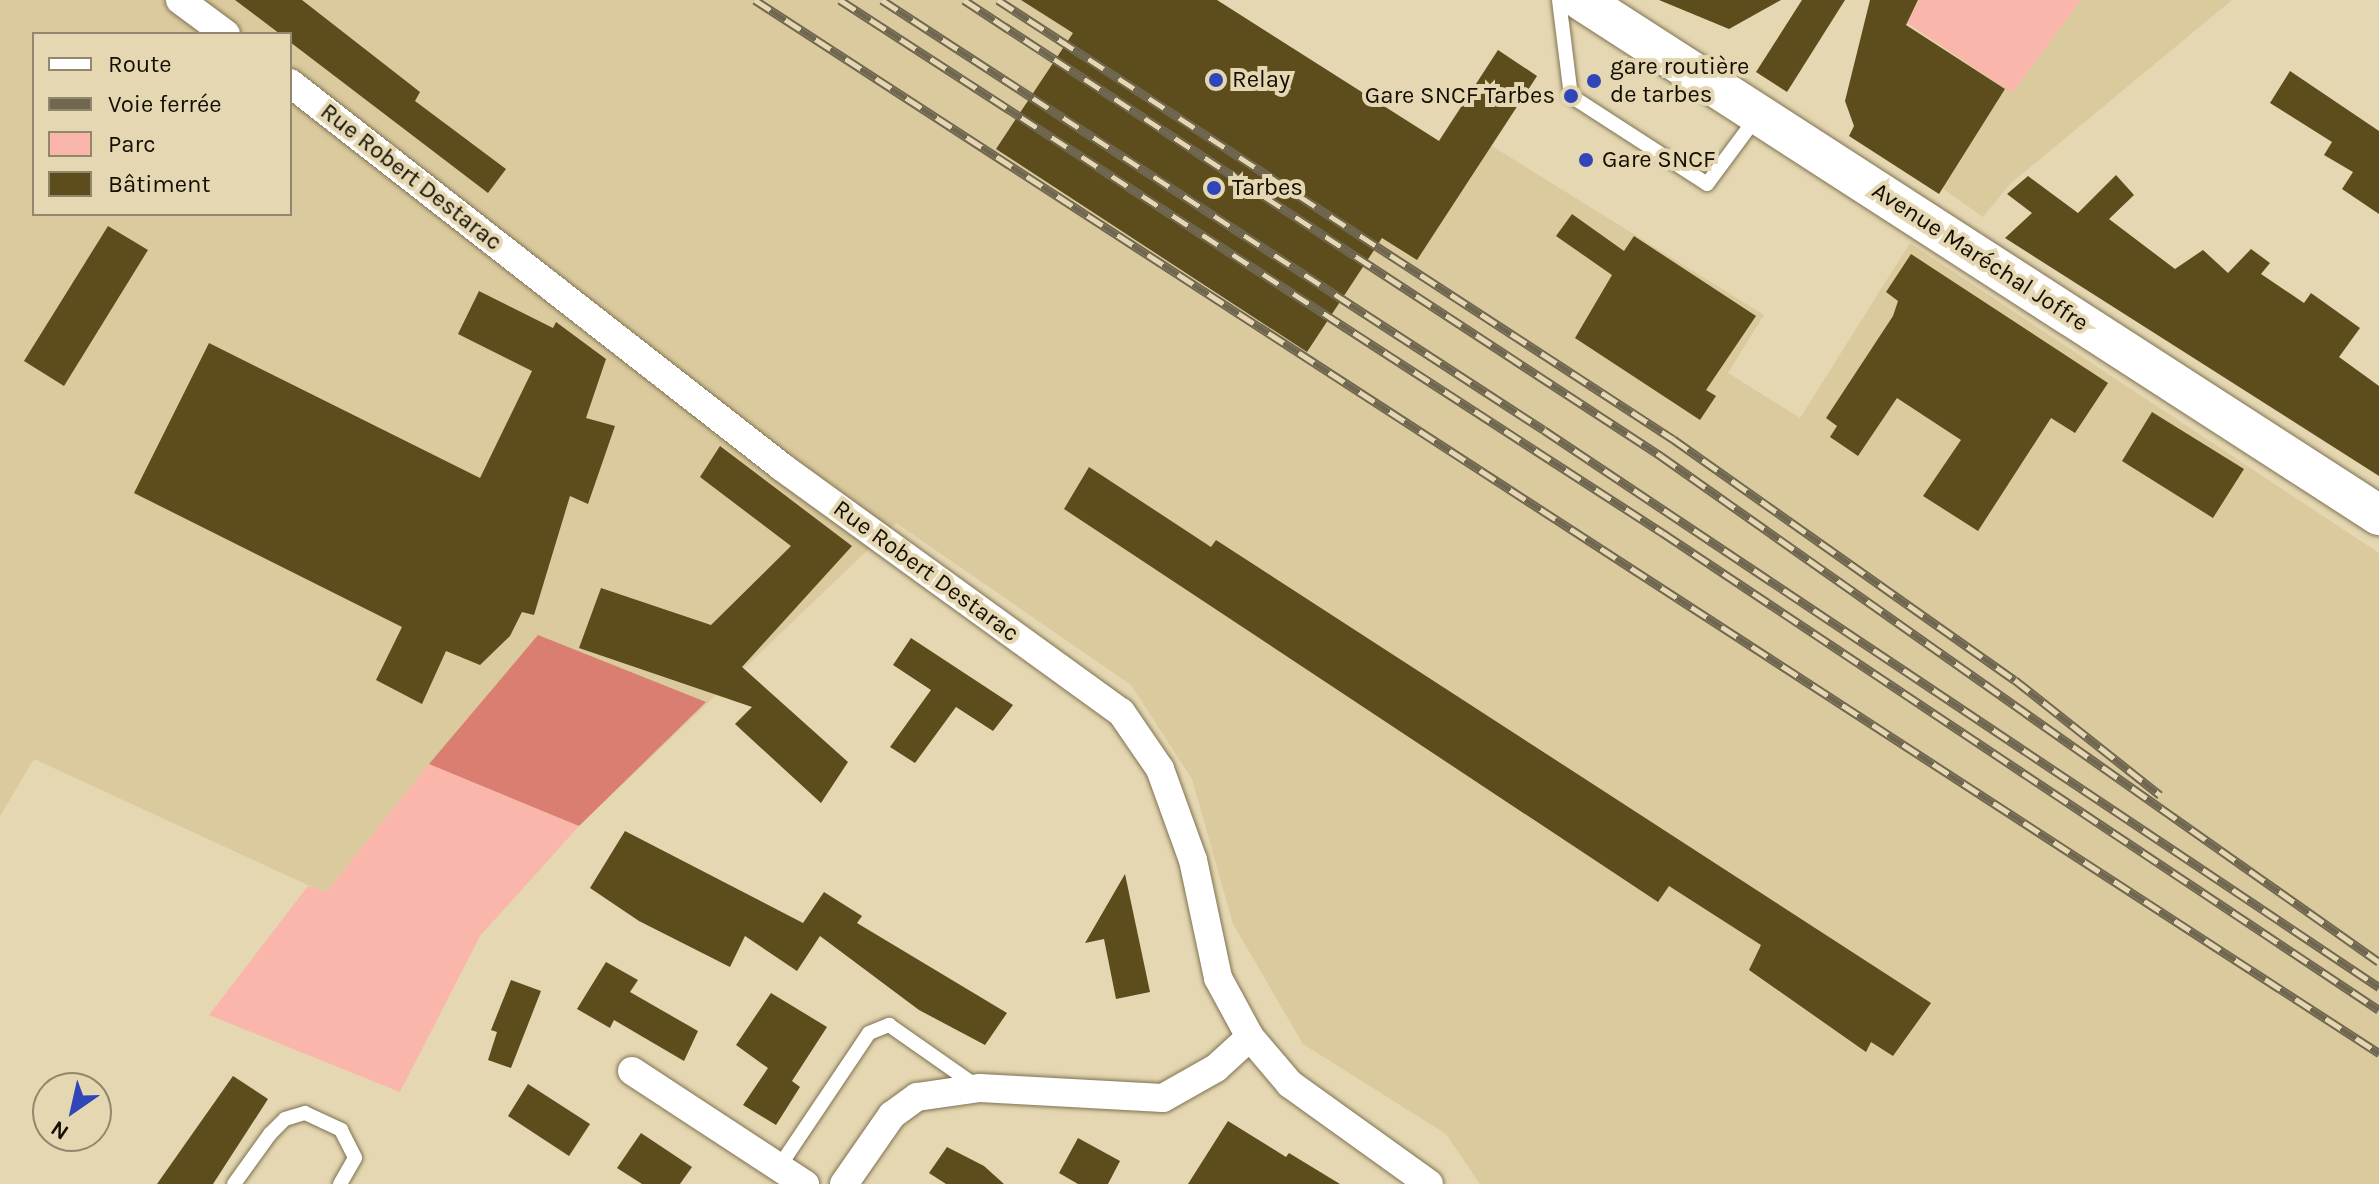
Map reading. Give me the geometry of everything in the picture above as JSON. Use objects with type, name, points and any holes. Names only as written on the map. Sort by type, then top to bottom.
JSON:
[{"type":"main road","name":"Avenue Maréchal Joffre","points":[[1581,0],[2379,515]]},
{"type":"street","points":[[180,0],[223,32]]},
{"type":"street","name":"Rue Robert Destarac","points":[[292,85],[782,467],[1121,712],[1160,769],[1193,860],[1218,978],[1250,1037],[1290,1084],[1412,1179]]},
{"type":"street","points":[[844,1184],[892,1115],[917,1097],[980,1088],[1163,1098],[1216,1068],[1250,1037]]},
{"type":"street","points":[[632,1071],[805,1184]]},
{"type":"lane","points":[[1559,0],[1571,96],[1707,184],[1759,114]]},
{"type":"lane","points":[[779,1167],[869,1033],[889,1025],[980,1088]]},
{"type":"lane","points":[[234,1184],[270,1134],[285,1119],[305,1113],[341,1130],[355,1158],[340,1184]]},
{"type":"shaded area","points":[[0,0],[1217,0],[1425,161],[1498,50],[1537,76],[1492,146],[1764,315],[1728,373],[1800,418],[1910,243],[2379,553],[2379,1184],[1480,1184],[1446,1134],[1303,1044],[1233,924],[1192,779],[1131,685],[896,523],[579,826],[429,764],[325,893],[34,759],[0,816]]},
{"type":"shaded area","points":[[1919,0],[2232,0],[2010,184],[1983,217],[1942,188],[2005,89],[1907,23]]},
{"type":"shaded area","points":[[538,635],[706,702],[579,826],[429,764]]},
{"type":"green space","points":[[1919,0],[2081,0],[2012,93],[1907,23]]},
{"type":"green space","points":[[429,764],[579,826],[480,936],[400,1092],[209,1015],[308,886],[326,892]]},
{"type":"building","points":[[235,0],[302,0],[420,92],[415,101],[506,169],[488,193],[292,44],[292,32],[277,32]]},
{"type":"building","points":[[1021,0],[1217,0],[1439,141],[1498,50],[1537,76],[1417,260],[1382,238],[1307,352],[996,149],[1073,33]]},
{"type":"building","points":[[1659,0],[1781,0],[1729,29]]},
{"type":"building","points":[[1802,0],[1845,0],[1787,92],[1756,72]]},
{"type":"building","points":[[1870,0],[1918,0],[1906,25],[2005,89],[1939,194],[1849,136],[1854,126],[1845,101]]},
{"type":"building","points":[[2290,71],[2379,131],[2379,214],[2342,189],[2353,172],[2324,155],[2332,142],[2270,103]]},
{"type":"building","points":[[2116,175],[2134,195],[2109,219],[2175,269],[2203,250],[2228,273],[2251,249],[2270,263],[2261,274],[2304,303],[2311,293],[2360,328],[2339,357],[2379,386],[2379,476],[2005,238],[2032,213],[2007,194],[2028,176],[2078,213]]},
{"type":"building","points":[[1572,214],[1624,251],[1634,236],[1756,316],[1706,390],[1716,396],[1700,420],[1575,338],[1612,275],[1556,236]]},
{"type":"building","points":[[108,226],[148,250],[64,386],[24,361]]},
{"type":"building","points":[[1911,254],[2108,383],[2075,433],[2051,418],[1978,531],[1923,496],[1961,440],[1897,398],[1858,456],[1830,437],[1837,426],[1826,418],[1893,316],[1898,301],[1886,292]]},
{"type":"building","points":[[479,291],[553,328],[556,322],[606,359],[586,418],[615,426],[588,504],[570,496],[534,615],[522,612],[510,636],[480,665],[446,651],[422,704],[376,680],[402,627],[134,493],[209,343],[480,478],[532,371],[458,334]]},
{"type":"building","points":[[2152,412],[2244,469],[2213,518],[2122,461]]},
{"type":"building","points":[[720,446],[852,546],[742,667],[848,762],[821,803],[735,724],[752,707],[579,648],[601,588],[711,625],[791,546],[700,477]]},
{"type":"building","points":[[1089,467],[1211,547],[1216,540],[1931,1003],[1893,1056],[1871,1042],[1866,1052],[1749,970],[1761,945],[1669,886],[1658,902],[1064,509]]},
{"type":"building","points":[[911,638],[1013,705],[993,731],[956,707],[915,763],[890,747],[931,690],[893,665]]},
{"type":"building","points":[[625,831],[803,923],[824,892],[862,916],[857,923],[1007,1013],[985,1045],[919,1010],[820,936],[797,971],[745,936],[730,967],[639,921],[590,888]]},
{"type":"building","points":[[1125,874],[1150,992],[1116,999],[1104,939],[1085,943]]},
{"type":"building","points":[[606,962],[638,980],[630,992],[698,1031],[684,1061],[614,1020],[610,1028],[577,1009]]},
{"type":"building","points":[[511,980],[541,991],[511,1068],[488,1060],[497,1032],[491,1030]]},
{"type":"building","points":[[771,993],[827,1027],[792,1081],[800,1087],[776,1125],[743,1105],[768,1068],[736,1045]]},
{"type":"building","points":[[233,1076],[268,1099],[213,1184],[157,1184]]},
{"type":"building","points":[[528,1084],[590,1124],[569,1156],[508,1116]]},
{"type":"building","points":[[1228,1121],[1286,1157],[1289,1153],[1340,1184],[1188,1184]]},
{"type":"building","points":[[641,1133],[692,1167],[680,1184],[642,1184],[617,1168]]},
{"type":"building","points":[[1078,1138],[1120,1161],[1108,1184],[1078,1184],[1059,1173]]},
{"type":"building","points":[[947,1147],[984,1166],[1004,1184],[946,1184],[929,1173]]},
{"type":"railway","points":[[755,0],[2379,1053]]},
{"type":"railway","points":[[840,0],[1663,533],[2379,1010]]},
{"type":"railway","points":[[882,0],[1544,430],[2379,987]]},
{"type":"railway","points":[[964,0],[1661,456],[2379,962]]},
{"type":"railway","points":[[998,0],[1673,439],[2015,680],[2160,795]]},
{"type":"place","name":"Relay","points":[[1216,80]]},
{"type":"place","name":"gare routière de tarbes","points":[[1594,81]]},
{"type":"place","name":"Gare SNCF Tarbes","points":[[1571,96]]},
{"type":"place","name":"Gare SNCF","points":[[1586,160]]},
{"type":"place","name":"Tarbes","points":[[1214,188]]}]
